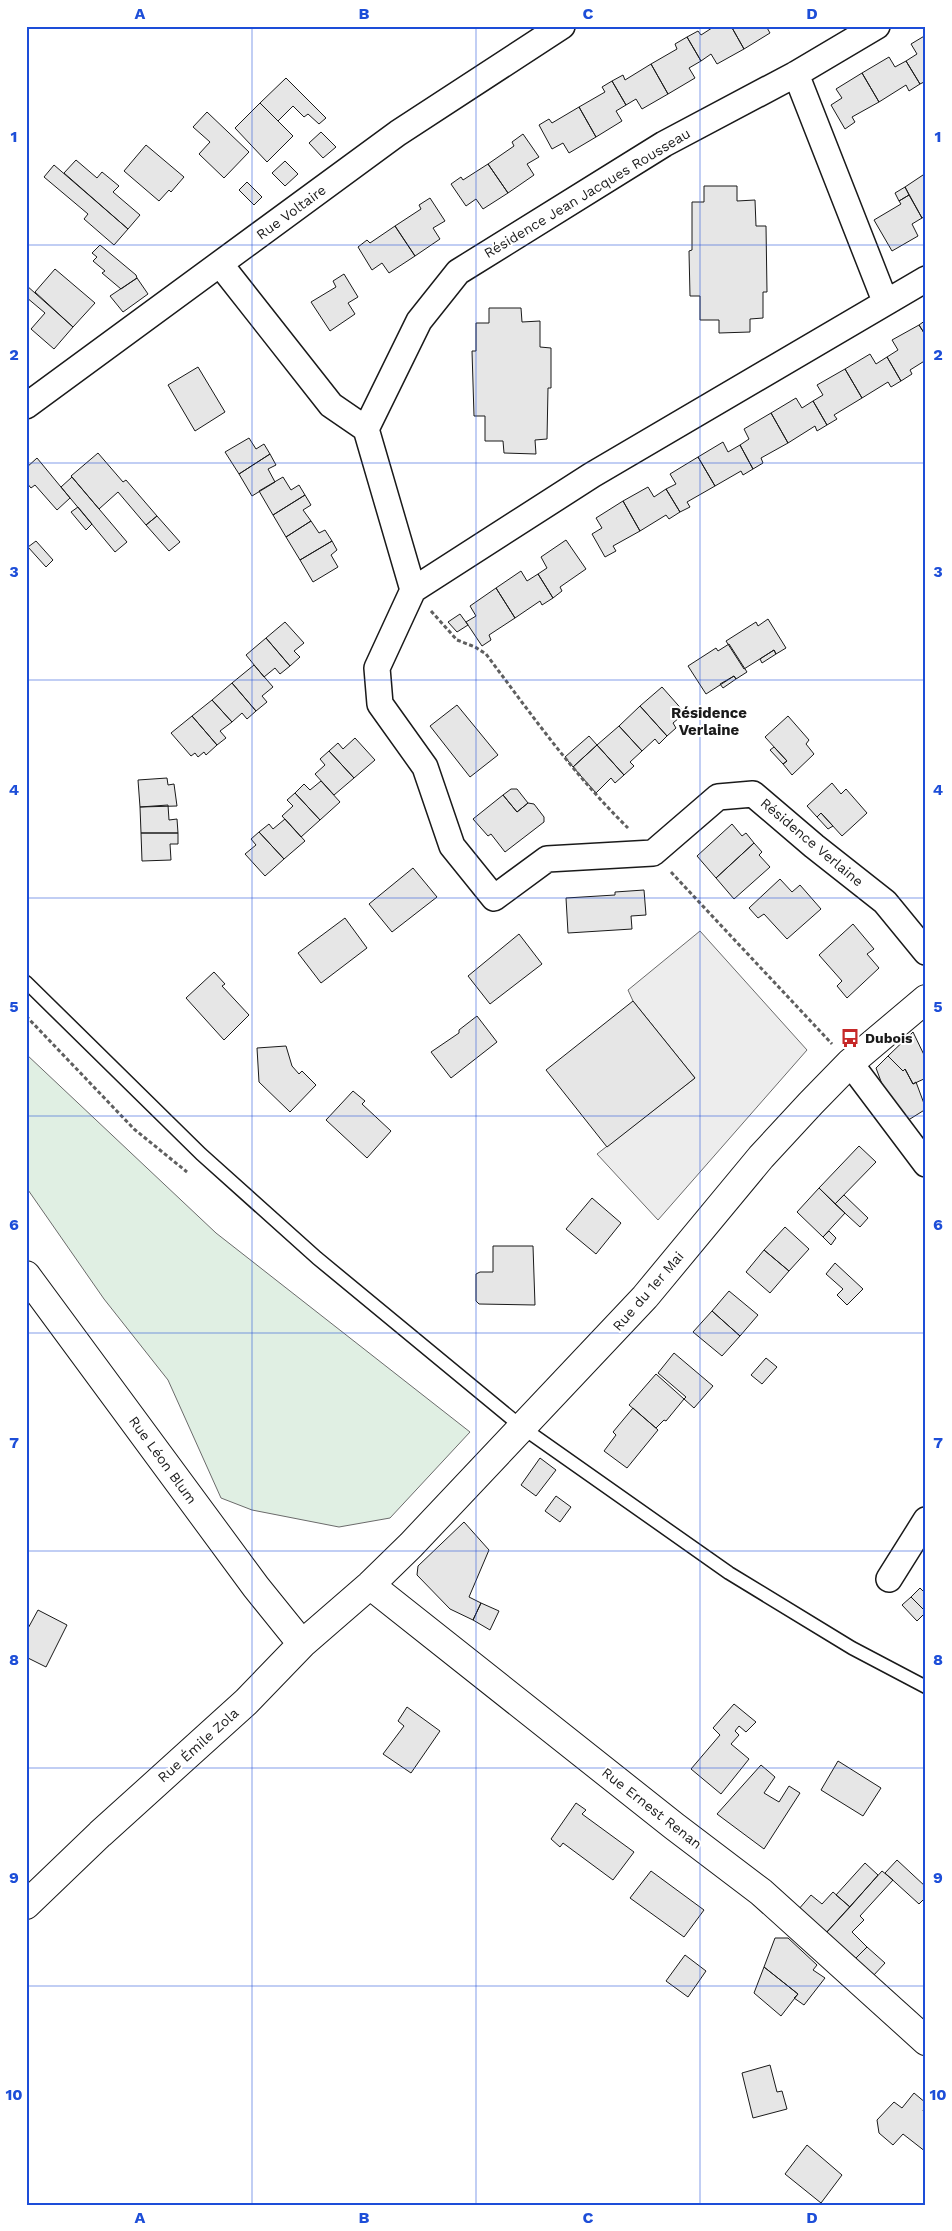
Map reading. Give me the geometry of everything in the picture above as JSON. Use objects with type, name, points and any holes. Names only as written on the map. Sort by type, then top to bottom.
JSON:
[{"type":"street","name":"Rue Voltaire","points":[[26,406],[398,133],[562,26]]},
{"type":"street","name":"Résidence Jean Jacques Rousseau","points":[[366,429],[419,321],[458,272],[664,144],[796,74],[877,26]]},
{"type":"street","points":[[796,74],[885,301]]},
{"type":"street","points":[[220,264],[331,405],[366,429],[413,590],[592,475],[885,301],[926,279]]},
{"type":"street","name":"Résidence Verlaine","points":[[413,590],[377,668],[380,704],[425,766],[452,846],[494,898],[547,859],[653,853],[718,797],[754,794],[814,846],[885,902],[926,952]]},
{"type":"street","name":"Rue du 1er Mai","points":[[370,1585],[523,1428],[644,1297],[761,1157],[850,1063],[926,999]]},
{"type":"street","points":[[850,1063],[926,1164]]},
{"type":"street","name":"Rue Léon Blum","points":[[26,1275],[247,1576],[302,1644]]},
{"type":"street","points":[[889,1579],[926,1520]]},
{"type":"street","name":"Rue Émile Zola","points":[[26,1905],[107,1828],[246,1702],[302,1644],[370,1585]]},
{"type":"street","name":"Rue Ernest Renan","points":[[370,1585],[674,1826],[761,1892],[926,2041]]},
{"type":"lane","points":[[26,982],[202,1154],[296,1239],[523,1428],[729,1573],[852,1648],[926,1687]]},
{"type":"green space","points":[[26,1054],[216,1233],[470,1432],[390,1518],[339,1527],[252,1510],[221,1498],[168,1380],[104,1299],[26,1187]]},
{"type":"shaded area","points":[[700,931],[807,1050],[658,1220],[597,1154],[695,1078],[633,1001],[628,990]]},
{"type":"building","points":[[715,26],[731,26],[744,49],[717,64],[711,54],[701,61],[687,37],[698,31],[701,35]]},
{"type":"building","points":[[731,26],[766,26],[770,33],[744,49]]},
{"type":"building","points":[[926,35],[926,81],[920,84],[906,61],[917,54],[911,44]]},
{"type":"building","points":[[687,37],[701,61],[689,68],[695,78],[668,94],[651,64],[677,49],[675,44]]},
{"type":"building","points":[[889,57],[895,67],[906,61],[920,84],[909,91],[906,85],[879,102],[862,73]]},
{"type":"building","points":[[651,64],[668,94],[642,109],[636,99],[626,105],[612,81],[623,75],[625,80]]},
{"type":"building","points":[[862,73],[879,102],[852,117],[855,122],[845,129],[831,105],[842,98],[836,89]]},
{"type":"building","points":[[286,78],[326,118],[319,124],[308,114],[304,117],[293,106],[278,121],[260,103]]},
{"type":"building","points":[[612,81],[626,105],[616,111],[622,121],[596,137],[579,107],[605,92],[602,87]]},
{"type":"building","points":[[260,103],[293,136],[267,162],[235,128]]},
{"type":"building","points":[[579,107],[596,137],[569,153],[563,143],[552,149],[539,125],[549,119],[552,123]]},
{"type":"building","points":[[207,112],[249,152],[224,178],[199,154],[210,142],[193,127]]},
{"type":"building","points":[[321,132],[336,147],[323,158],[309,143]]},
{"type":"building","points":[[523,134],[539,157],[527,164],[534,175],[508,193],[488,164],[514,146],[512,142]]},
{"type":"building","points":[[146,145],[184,177],[171,192],[169,190],[159,201],[124,171]]},
{"type":"building","points":[[76,160],[97,178],[102,172],[119,186],[113,192],[140,215],[128,229],[64,173]]},
{"type":"building","points":[[285,161],[298,174],[285,186],[272,173]]},
{"type":"building","points":[[488,164],[508,193],[483,209],[476,199],[466,206],[451,184],[461,177],[463,180]]},
{"type":"building","points":[[54,165],[128,229],[114,245],[84,219],[88,214],[44,177]]},
{"type":"building","points":[[926,173],[926,216],[922,218],[905,187]]},
{"type":"building","points":[[247,182],[262,197],[254,205],[239,190]]},
{"type":"building","points":[[704,186],[737,186],[737,201],[755,200],[756,226],[766,226],[767,292],[763,292],[763,318],[750,319],[750,332],[719,333],[719,320],[700,320],[700,296],[690,296],[689,251],[692,250],[692,202],[704,202]]},
{"type":"building","points":[[905,187],[909,195],[899,201],[895,193]]},
{"type":"building","points":[[909,195],[922,218],[912,224],[918,236],[892,251],[874,220],[901,204],[899,201]]},
{"type":"building","points":[[430,198],[445,221],[433,228],[440,239],[415,256],[395,226],[421,209],[419,205]]},
{"type":"building","points":[[395,226],[415,256],[389,273],[382,263],[372,270],[358,247],[367,240],[370,243]]},
{"type":"building","points":[[100,245],[136,275],[137,278],[121,289],[102,273],[105,271],[93,261],[97,257],[92,253]]},
{"type":"building","points":[[55,269],[95,303],[73,327],[35,292]]},
{"type":"building","points":[[344,274],[358,297],[348,303],[355,314],[330,331],[311,302],[336,287],[333,281]]},
{"type":"building","points":[[137,278],[148,294],[123,312],[110,296]]},
{"type":"building","points":[[26,285],[73,327],[54,349],[31,329],[45,313],[26,297]]},
{"type":"building","points":[[489,308],[521,308],[522,322],[540,321],[540,347],[551,348],[551,388],[548,388],[547,439],[535,440],[536,454],[504,453],[503,441],[485,441],[485,416],[474,416],[472,351],[476,351],[476,323],[489,323]]},
{"type":"building","points":[[926,320],[926,336],[919,325]]},
{"type":"building","points":[[919,325],[926,336],[926,360],[910,370],[912,374],[901,381],[887,357],[898,350],[892,340]]},
{"type":"building","points":[[870,354],[876,364],[887,357],[901,381],[891,387],[888,382],[862,398],[845,369]]},
{"type":"building","points":[[198,367],[225,412],[195,431],[168,385]]},
{"type":"building","points":[[845,369],[862,398],[834,415],[837,419],[827,425],[813,401],[823,395],[817,385]]},
{"type":"building","points":[[796,398],[802,408],[813,401],[827,425],[817,431],[815,426],[788,443],[771,413]]},
{"type":"building","points":[[771,413],[788,443],[761,458],[763,463],[753,469],[740,445],[749,439],[744,429]]},
{"type":"building","points":[[249,438],[256,449],[264,444],[270,454],[239,474],[225,452]]},
{"type":"building","points":[[723,442],[728,452],[740,445],[753,469],[743,475],[741,471],[715,486],[698,457]]},
{"type":"building","points":[[98,453],[123,482],[126,480],[157,516],[146,525],[118,492],[99,509],[71,476]]},
{"type":"building","points":[[270,454],[276,465],[268,469],[275,482],[252,496],[239,474]]},
{"type":"building","points":[[698,457],[715,486],[687,502],[690,507],[680,512],[666,489],[676,484],[670,474]]},
{"type":"building","points":[[37,458],[70,498],[57,510],[35,485],[31,488],[26,482],[26,468]]},
{"type":"building","points":[[72,477],[127,542],[115,552],[61,487]]},
{"type":"building","points":[[283,477],[291,490],[299,485],[305,495],[273,515],[259,491]]},
{"type":"building","points":[[648,487],[654,497],[666,489],[680,512],[669,519],[666,515],[640,531],[623,501]]},
{"type":"building","points":[[305,495],[311,505],[303,510],[311,521],[286,537],[273,515]]},
{"type":"building","points":[[623,501],[640,531],[613,546],[616,551],[605,557],[592,534],[602,528],[596,518]]},
{"type":"building","points":[[78,507],[92,524],[86,530],[71,512]]},
{"type":"building","points":[[157,516],[180,542],[169,551],[146,525]]},
{"type":"building","points":[[311,521],[319,533],[325,530],[332,541],[300,560],[286,537]]},
{"type":"building","points":[[566,540],[586,569],[560,587],[562,591],[553,598],[538,574],[547,568],[541,557]]},
{"type":"building","points":[[36,541],[53,560],[46,567],[28,547]]},
{"type":"building","points":[[332,541],[337,550],[331,555],[338,567],[313,582],[300,560]]},
{"type":"building","points":[[521,571],[527,581],[538,574],[553,598],[542,605],[540,601],[515,618],[496,588]]},
{"type":"building","points":[[496,588],[515,618],[489,635],[491,640],[482,646],[466,622],[476,616],[470,606]]},
{"type":"building","points":[[460,614],[468,625],[457,632],[448,622]]},
{"type":"building","points":[[768,619],[786,648],[776,654],[774,650],[744,669],[726,641],[756,622],[758,626]]},
{"type":"building","points":[[285,622],[304,643],[294,651],[300,657],[290,666],[266,638]]},
{"type":"building","points":[[266,638],[290,666],[280,674],[275,668],[264,677],[246,655]]},
{"type":"building","points":[[729,644],[747,672],[736,679],[734,676],[706,694],[688,666],[716,648],[718,651]]},
{"type":"building","points":[[774,650],[776,654],[762,663],[760,659]]},
{"type":"building","points":[[254,665],[273,687],[262,696],[267,702],[256,711],[232,683]]},
{"type":"building","points":[[734,676],[736,679],[723,688],[720,684]]},
{"type":"building","points":[[232,683],[256,711],[247,719],[242,713],[232,722],[212,700]]},
{"type":"building","points":[[662,687],[685,713],[673,723],[676,728],[667,736],[640,706]]},
{"type":"building","points":[[212,700],[232,722],[220,731],[226,738],[217,745],[192,716]]},
{"type":"building","points":[[457,705],[498,755],[470,777],[430,726]]},
{"type":"building","points":[[640,706],[667,736],[659,744],[655,739],[642,751],[619,726]]},
{"type":"building","points":[[192,716],[217,745],[206,755],[204,752],[198,757],[195,753],[191,756],[171,733]]},
{"type":"building","points":[[788,716],[809,740],[806,744],[814,754],[792,775],[783,764],[787,761],[765,737]]},
{"type":"building","points":[[619,726],[642,751],[630,762],[634,766],[624,775],[597,745]]},
{"type":"building","points":[[589,736],[597,745],[573,767],[565,757]]},
{"type":"building","points":[[355,738],[375,760],[354,778],[329,751],[338,743],[343,749]]},
{"type":"building","points":[[597,745],[624,775],[615,783],[611,778],[596,793],[573,767]]},
{"type":"building","points":[[774,747],[787,761],[783,764],[770,750]]},
{"type":"building","points":[[329,751],[354,778],[334,795],[315,774],[325,765],[320,759]]},
{"type":"building","points":[[167,778],[168,785],[174,784],[177,806],[140,807],[138,780]]},
{"type":"building","points":[[321,781],[340,802],[320,820],[295,793],[304,784],[310,790]]},
{"type":"building","points":[[832,783],[841,794],[846,789],[867,813],[842,836],[821,813],[817,817],[807,806]]},
{"type":"building","points":[[511,789],[517,789],[528,803],[517,812],[503,795]]},
{"type":"building","points":[[295,793],[320,820],[301,837],[282,816],[293,806],[287,800]]},
{"type":"building","points":[[503,795],[517,812],[528,803],[534,804],[544,817],[544,822],[505,852],[491,834],[488,836],[473,819]]},
{"type":"building","points":[[168,805],[169,820],[177,819],[178,833],[141,833],[140,807]]},
{"type":"building","points":[[821,813],[833,826],[828,829],[817,817]]},
{"type":"building","points":[[285,819],[305,841],[284,859],[259,832],[269,824],[273,829]]},
{"type":"building","points":[[732,824],[742,836],[746,833],[754,843],[716,878],[697,856]]},
{"type":"building","points":[[259,832],[284,859],[265,876],[245,854],[256,845],[251,839]]},
{"type":"building","points":[[141,833],[178,833],[178,844],[170,844],[171,860],[142,861]]},
{"type":"building","points":[[754,843],[762,852],[759,855],[770,867],[734,899],[716,878]]},
{"type":"building","points":[[413,868],[437,897],[392,932],[369,904]]},
{"type":"building","points":[[780,879],[792,892],[800,885],[821,909],[787,939],[764,914],[758,918],[749,908]]},
{"type":"building","points":[[644,890],[646,915],[631,916],[632,929],[568,933],[566,898],[615,895],[615,892]]},
{"type":"building","points":[[345,918],[367,948],[321,983],[298,953]]},
{"type":"building","points":[[853,924],[874,949],[867,954],[879,968],[847,998],[837,986],[842,981],[819,955]]},
{"type":"building","points":[[519,934],[542,964],[490,1004],[468,976]]},
{"type":"building","points":[[214,972],[225,984],[222,986],[249,1015],[224,1040],[186,998]]},
{"type":"building","points":[[633,1001],[695,1078],[607,1147],[546,1070]]},
{"type":"building","points":[[477,1016],[497,1042],[451,1078],[431,1052],[459,1033],[459,1030]]},
{"type":"building","points":[[913,1032],[926,1059],[926,1078],[913,1084],[905,1069],[903,1071],[888,1056]]},
{"type":"building","points":[[286,1046],[292,1066],[299,1074],[302,1071],[316,1085],[290,1112],[259,1082],[257,1048]]},
{"type":"building","points":[[888,1056],[903,1071],[905,1069],[913,1084],[916,1082],[926,1109],[902,1124],[889,1103],[876,1068]]},
{"type":"building","points":[[353,1091],[365,1101],[362,1104],[391,1131],[367,1158],[326,1120]]},
{"type":"building","points":[[859,1146],[876,1162],[835,1204],[819,1188]]},
{"type":"building","points":[[819,1188],[845,1213],[823,1237],[797,1212]]},
{"type":"building","points":[[844,1195],[868,1218],[860,1227],[835,1204]]},
{"type":"building","points":[[592,1198],[621,1223],[596,1254],[566,1229]]},
{"type":"building","points":[[785,1227],[809,1249],[789,1271],[764,1250]]},
{"type":"building","points":[[829,1231],[836,1238],[831,1245],[823,1237]]},
{"type":"building","points":[[493,1246],[533,1246],[535,1305],[479,1304],[476,1301],[476,1274],[480,1272],[493,1272]]},
{"type":"building","points":[[764,1250],[789,1271],[770,1293],[746,1272]]},
{"type":"building","points":[[835,1263],[863,1289],[847,1305],[837,1295],[843,1289],[826,1274]]},
{"type":"building","points":[[729,1291],[758,1315],[740,1336],[712,1311]]},
{"type":"building","points":[[712,1311],[740,1336],[722,1356],[693,1332]]},
{"type":"building","points":[[674,1353],[713,1386],[694,1408],[684,1399],[686,1397],[658,1373]]},
{"type":"building","points":[[766,1358],[777,1367],[762,1384],[751,1375]]},
{"type":"building","points":[[656,1374],[684,1399],[666,1421],[664,1420],[656,1428],[629,1405]]},
{"type":"building","points":[[633,1408],[658,1430],[627,1468],[604,1451],[616,1435],[613,1432]]},
{"type":"building","points":[[540,1458],[556,1470],[536,1496],[521,1485]]},
{"type":"building","points":[[556,1496],[571,1507],[560,1522],[545,1511]]},
{"type":"building","points":[[464,1522],[489,1550],[469,1597],[481,1603],[473,1620],[450,1609],[417,1575],[418,1566]]},
{"type":"building","points":[[920,1588],[926,1594],[926,1612],[911,1597]]},
{"type":"building","points":[[911,1597],[926,1612],[917,1621],[902,1605]]},
{"type":"building","points":[[481,1603],[499,1611],[490,1630],[473,1620]]},
{"type":"building","points":[[38,1610],[67,1625],[46,1667],[26,1657],[26,1632]]},
{"type":"building","points":[[734,1704],[756,1722],[746,1732],[739,1726],[735,1731],[739,1735],[731,1744],[749,1759],[721,1794],[691,1769],[720,1735],[713,1728]]},
{"type":"building","points":[[407,1707],[440,1731],[411,1773],[383,1754],[404,1726],[398,1721]]},
{"type":"building","points":[[838,1761],[881,1788],[863,1816],[821,1790]]},
{"type":"building","points":[[761,1765],[775,1777],[764,1793],[779,1802],[789,1786],[800,1793],[764,1849],[717,1814]]},
{"type":"building","points":[[576,1803],[586,1810],[582,1814],[634,1852],[613,1880],[563,1843],[560,1847],[551,1839]]},
{"type":"building","points":[[897,1860],[926,1887],[926,1897],[919,1904],[885,1873]]},
{"type":"building","points":[[865,1863],[878,1875],[850,1907],[836,1895]]},
{"type":"building","points":[[651,1871],[704,1910],[684,1937],[630,1898]]},
{"type":"building","points":[[882,1871],[893,1880],[860,1916],[864,1920],[852,1932],[867,1947],[854,1960],[825,1934]]},
{"type":"building","points":[[833,1892],[850,1907],[825,1934],[798,1910],[811,1895],[822,1904]]},
{"type":"building","points":[[775,1938],[788,1938],[817,1965],[813,1970],[825,1978],[804,2005],[794,1998],[798,1994],[764,1967]]},
{"type":"building","points":[[867,1947],[885,1963],[873,1976],[854,1960]]},
{"type":"building","points":[[685,1955],[706,1971],[688,1997],[666,1981]]},
{"type":"building","points":[[764,1967],[798,1994],[781,2016],[754,1993]]},
{"type":"building","points":[[770,2065],[777,2092],[782,2091],[787,2109],[753,2118],[742,2073]]},
{"type":"building","points":[[914,2093],[926,2103],[923,2111],[926,2113],[926,2152],[903,2134],[893,2145],[879,2133],[877,2120],[894,2102],[902,2108]]},
{"type":"building","points":[[807,2145],[842,2175],[821,2203],[785,2174]]},
{"type":"place","name":"Dubois","points":[[850,1038]]},
{"type":"district","name":"Résidence Verlaine","points":[[709,722]]}]
